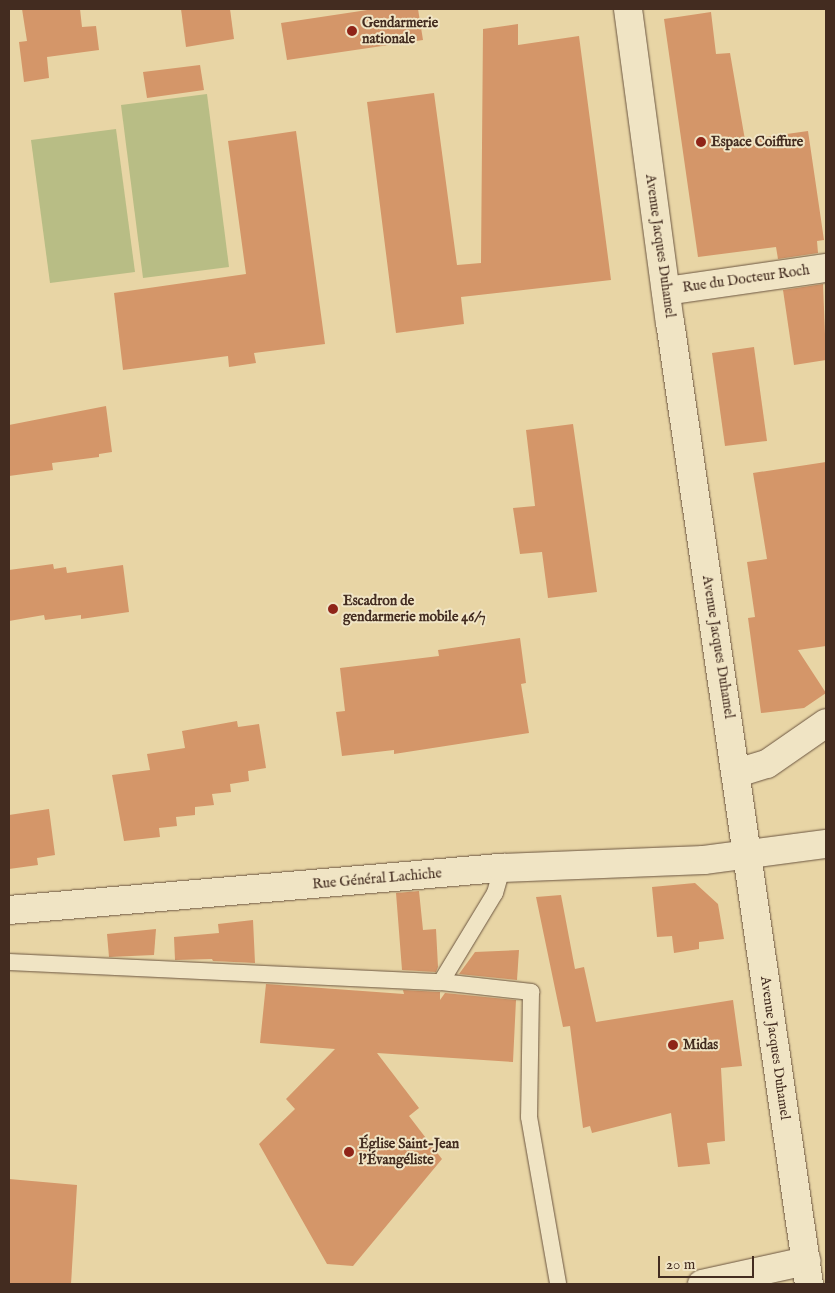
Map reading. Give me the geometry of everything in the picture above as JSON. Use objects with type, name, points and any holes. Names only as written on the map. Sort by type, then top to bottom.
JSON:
[{"type":"main road","name":"Avenue Jacques Duhamel","points":[[628,9],[666,291],[737,772],[747,855],[807,1273]]},
{"type":"main road","name":"Rue du Docteur Roch","points":[[666,291],[826,268]]},
{"type":"main road","points":[[737,772],[767,764],[826,724]]},
{"type":"main road","name":"Rue Général Lachiche","points":[[9,910],[502,868],[704,860],[826,844]]},
{"type":"main road","points":[[702,1284],[807,1273]]},
{"type":"lane","points":[[442,982],[496,893],[502,868]]},
{"type":"lane","points":[[9,962],[442,982],[531,992],[529,1117],[558,1284]]},
{"type":"green space","points":[[207,94],[229,267],[143,278],[121,105]]},
{"type":"green space","points":[[116,129],[135,272],[50,283],[31,140]]},
{"type":"building","points":[[22,9],[80,9],[82,27],[96,26],[99,50],[47,57],[49,78],[24,82],[19,42],[27,41]]},
{"type":"building","points":[[181,9],[230,9],[234,39],[186,47]]},
{"type":"building","points":[[374,9],[418,9],[423,40],[287,60],[281,23]]},
{"type":"building","points":[[711,12],[716,54],[730,53],[745,140],[808,131],[824,240],[817,241],[818,253],[778,259],[776,247],[698,257],[664,19]]},
{"type":"building","points":[[518,24],[518,45],[579,36],[611,280],[461,297],[464,324],[396,333],[367,102],[434,93],[457,265],[481,263],[483,29]]},
{"type":"building","points":[[200,65],[204,90],[147,98],[143,72]]},
{"type":"building","points":[[296,131],[325,344],[254,353],[256,363],[229,367],[228,356],[123,370],[114,293],[246,274],[228,141]]},
{"type":"building","points":[[823,284],[826,360],[794,365],[783,290]]},
{"type":"building","points":[[754,347],[767,441],[725,446],[712,353]]},
{"type":"building","points":[[106,406],[112,452],[99,454],[99,457],[52,463],[53,470],[9,476],[9,425]]},
{"type":"building","points":[[573,424],[597,592],[548,598],[542,552],[520,554],[513,508],[535,506],[526,430]]},
{"type":"building","points":[[826,462],[826,646],[798,650],[826,693],[804,708],[761,713],[748,618],[755,617],[747,562],[767,559],[753,473]]},
{"type":"building","points":[[53,564],[54,569],[66,567],[67,573],[123,565],[129,612],[81,619],[81,615],[45,620],[44,615],[9,621],[9,570]]},
{"type":"building","points":[[520,638],[526,683],[521,684],[529,733],[394,754],[394,750],[342,756],[336,712],[345,711],[340,668],[439,656],[438,650]]},
{"type":"building","points":[[237,721],[238,727],[259,724],[266,768],[248,771],[249,781],[230,784],[231,792],[212,794],[214,805],[195,807],[195,815],[176,817],[177,826],[159,828],[160,837],[124,841],[112,775],[150,770],[147,754],[185,748],[182,731]]},
{"type":"building","points":[[49,809],[55,855],[37,858],[38,865],[9,869],[9,815]]},
{"type":"building","points":[[695,883],[718,904],[724,939],[699,942],[699,949],[674,953],[672,936],[657,937],[652,887]]},
{"type":"building","points":[[419,891],[423,930],[436,929],[438,967],[436,972],[402,970],[396,893]]},
{"type":"building","points":[[561,895],[575,969],[584,967],[596,1022],[733,1000],[742,1066],[721,1068],[725,1141],[707,1143],[710,1164],[678,1167],[671,1113],[592,1133],[590,1126],[583,1128],[570,1026],[563,1027],[536,897]]},
{"type":"building","points":[[253,920],[255,963],[213,961],[212,959],[175,960],[174,937],[219,933],[218,924]]},
{"type":"building","points":[[156,929],[154,955],[109,957],[107,934]]},
{"type":"building","points":[[519,950],[517,980],[459,974],[475,952]]},
{"type":"building","points":[[266,984],[404,994],[403,990],[440,992],[440,1000],[445,993],[516,1000],[513,1062],[377,1053],[419,1108],[409,1116],[442,1159],[353,1266],[327,1264],[259,1144],[295,1109],[286,1099],[335,1049],[260,1043]]},
{"type":"building","points":[[9,1179],[77,1185],[71,1284],[9,1284]]},
{"type":"place","name":"Gendarmerie nationale","points":[[352,31]]},
{"type":"place","name":"Espace Coiffure","points":[[701,142]]},
{"type":"place","name":"Escadron de gendarmerie mobile 46/7","points":[[333,609]]},
{"type":"place","name":"Midas","points":[[673,1045]]},
{"type":"place","name":"Église Saint-Jean l'Évangéliste","points":[[349,1152]]}]
